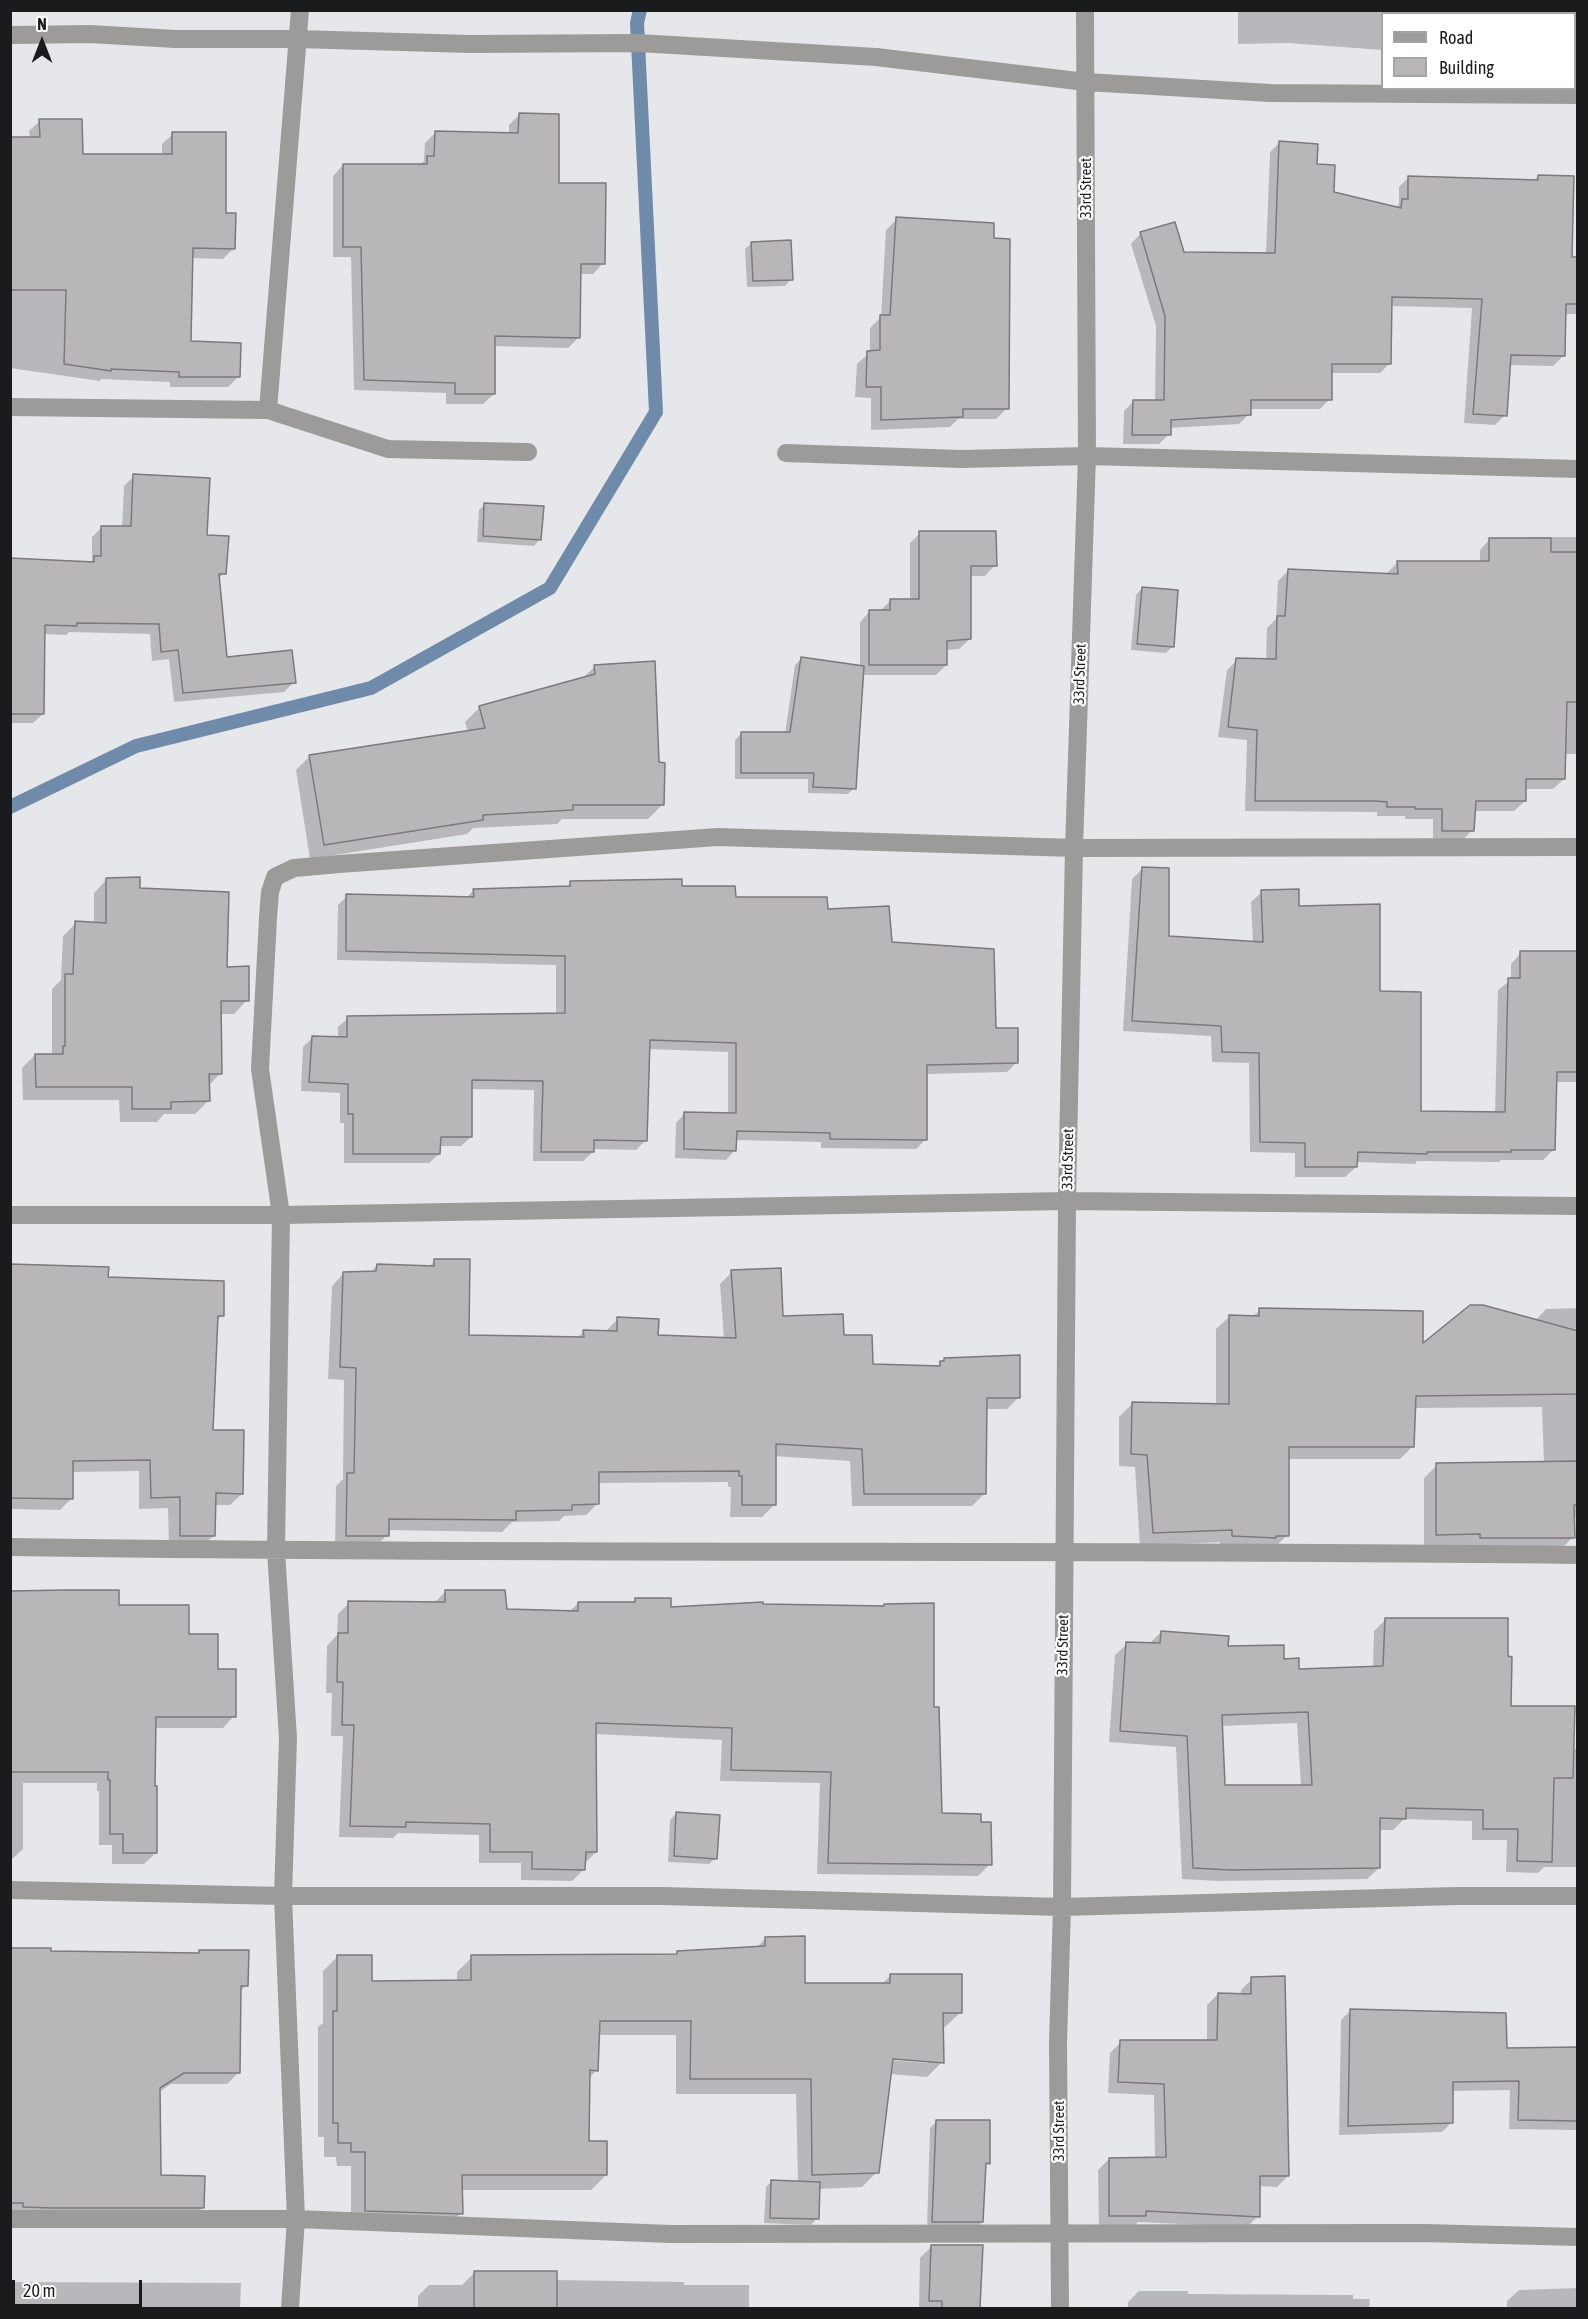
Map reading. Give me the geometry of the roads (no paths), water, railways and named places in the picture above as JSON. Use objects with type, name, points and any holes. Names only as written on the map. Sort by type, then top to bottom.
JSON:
[{"type":"street","points":[[268,410],[300,10]]},
{"type":"street","name":"33rd Street","points":[[1060,2308],[1058,2043],[1062,1907],[1067,1201],[1074,848],[1087,456],[1085,10]]},
{"type":"street","points":[[10,35],[90,34],[175,39],[298,39],[470,44],[638,43],[876,57],[1086,82],[1270,93],[1578,95]]},
{"type":"street","points":[[10,407],[268,410],[388,449],[528,452]]},
{"type":"street","points":[[786,453],[961,459],[1087,456],[1578,469]]},
{"type":"street","points":[[290,2308],[296,2219],[284,1896],[288,1738],[276,1551],[280,1215],[260,1070],[270,892],[275,877],[294,868],[718,837],[1074,848],[1578,847]]},
{"type":"street","points":[[10,1215],[280,1215],[1067,1201],[1578,1206]]},
{"type":"street","points":[[10,1547],[276,1551],[695,1553],[1065,1551],[1578,1555]]},
{"type":"street","points":[[10,1890],[284,1896],[663,1896],[1062,1907],[1456,1896],[1578,1896]]},
{"type":"street","points":[[10,2220],[296,2219],[670,2234],[1424,2233],[1578,2237]]},
{"type":"waterway","points":[[10,807],[136,746],[371,688],[550,588],[656,412],[637,23],[640,10]]}]
